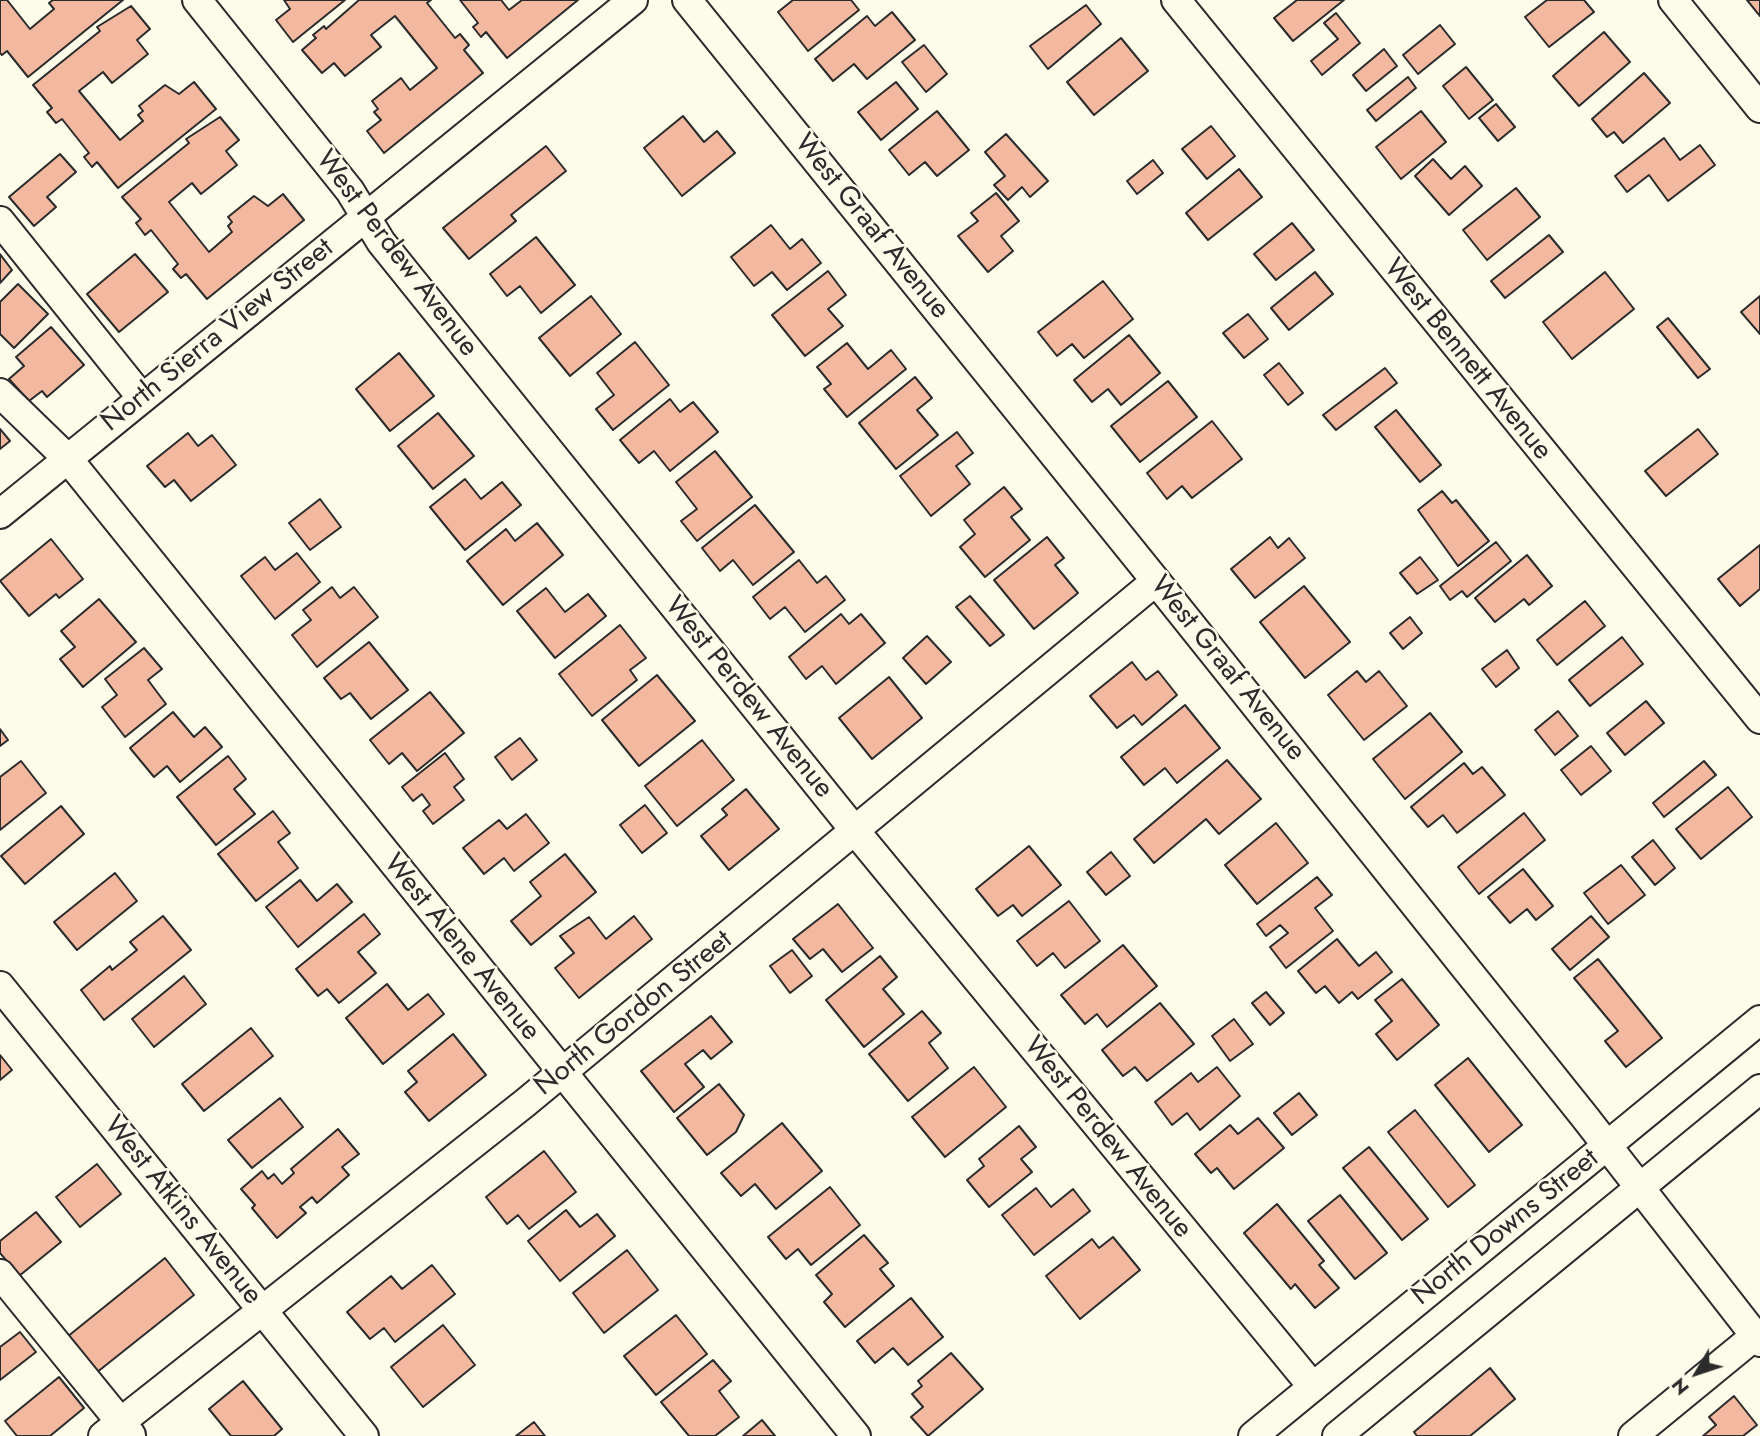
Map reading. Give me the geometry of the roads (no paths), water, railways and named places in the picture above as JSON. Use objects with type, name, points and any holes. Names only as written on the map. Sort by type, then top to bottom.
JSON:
[{"type":"street","name":"West Perdew Avenue","points":[[197,0],[350,191],[381,243],[856,832],[1313,1387]]},
{"type":"street","name":"North Sierra View Street","points":[[0,514],[633,0]]},
{"type":"street","name":"West Graaf Avenue","points":[[687,0],[1156,581],[1758,1339]]},
{"type":"street","name":"West Bennett Avenue","points":[[1176,0],[1760,719]]},
{"type":"street","points":[[1673,0],[1760,108]]},
{"type":"street","points":[[0,221],[142,398]]},
{"type":"street","name":"West Alene Avenue","points":[[0,393],[68,459],[856,1436]]},
{"type":"street","name":"North Gordon Street","points":[[118,1431],[262,1311],[561,1073],[856,832],[1156,581]]},
{"type":"street","name":"West Atkins Avenue","points":[[0,986],[364,1436]]},
{"type":"street","name":"North Downs Street","points":[[1253,1436],[1760,1020]]},
{"type":"street","name":"North Downs Street","points":[[1344,1434],[1760,1088]]},
{"type":"street","points":[[0,1274],[118,1431]]},
{"type":"street","points":[[1633,1436],[1758,1339]]}]
